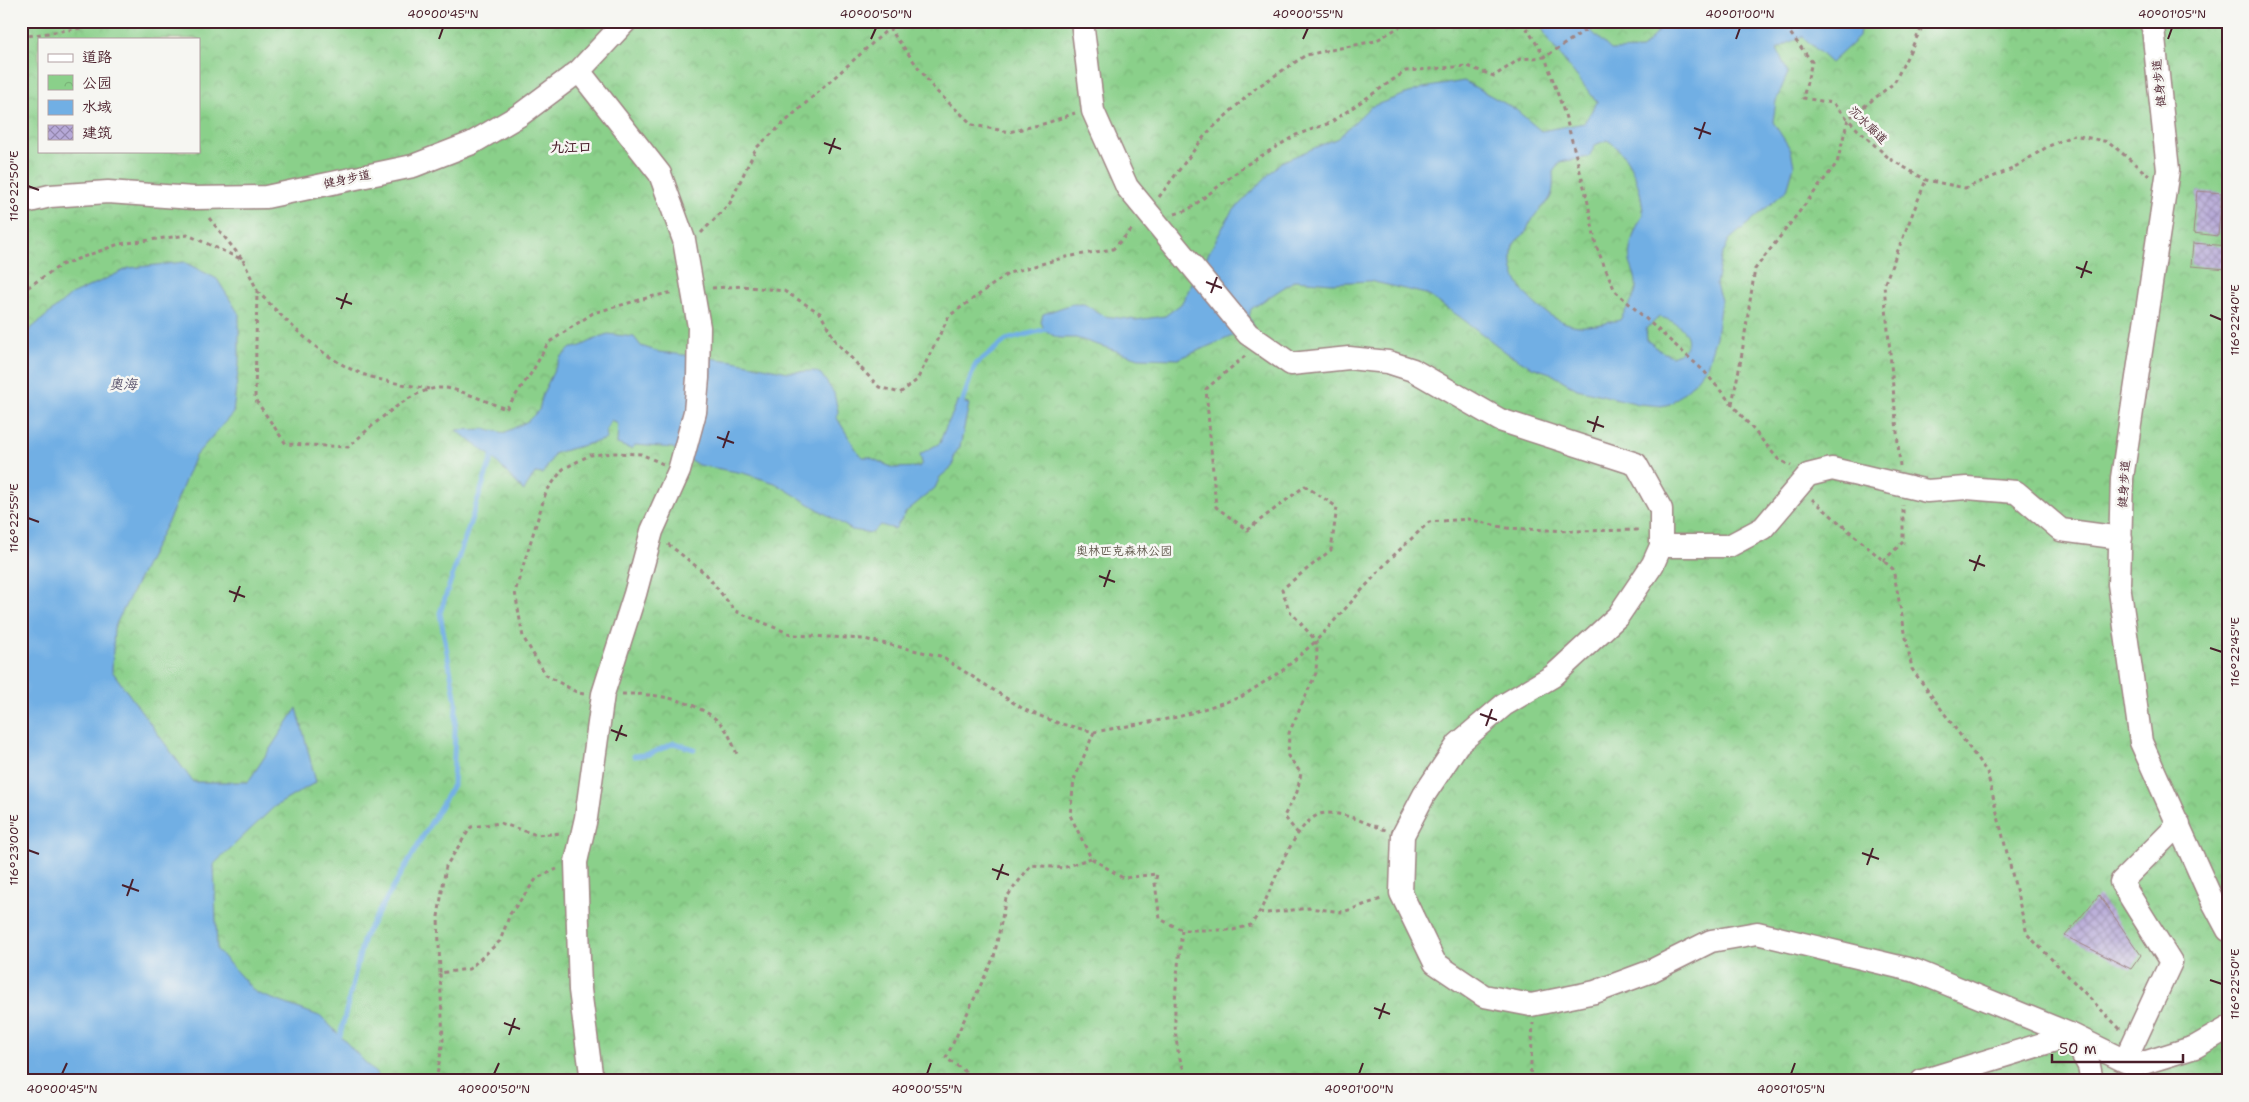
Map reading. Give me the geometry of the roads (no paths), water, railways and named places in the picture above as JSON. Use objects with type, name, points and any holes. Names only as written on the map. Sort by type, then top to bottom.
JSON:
[{"type":"street","name":"健身步道","points":[[21,203],[50,196],[108,192],[193,198],[266,197],[413,166],[472,143],[520,115],[579,71],[626,21]]},
{"type":"street","points":[[1082,21],[1092,106],[1126,187],[1191,267],[1254,338],[1291,364],[1349,358],[1388,362],[1413,370],[1500,420],[1636,464],[1661,509],[1661,538],[1652,564],[1618,616],[1553,676],[1504,705],[1458,744],[1424,795],[1404,835],[1401,893],[1435,963],[1484,996],[1531,1005],[1596,992],[1649,972],[1711,941],[1757,933],[1916,971],[2072,1035],[2125,1062],[2137,1065],[2195,1047],[2228,1028]]},
{"type":"street","name":"健身步道","points":[[2150,21],[2153,28],[2168,170],[2122,478],[2119,584],[2142,742],[2213,902],[2228,930]]},
{"type":"street","points":[[579,71],[660,174],[686,248],[699,327],[695,412],[680,465],[652,531],[602,701],[585,825],[576,862],[580,990],[592,1081]]},
{"type":"street","points":[[1661,538],[1729,546],[1763,528],[1808,475],[1832,469],[1902,479],[1927,491],[1967,488],[2016,492],[2061,530],[2121,538]]},
{"type":"street","points":[[2125,1062],[2171,962],[2121,882],[2179,824]]},
{"type":"street","points":[[1922,1081],[2072,1035]]},
{"type":"street","points":[[2072,1035],[2089,1066],[2092,1081]]},
{"type":"water","points":[[1539,21],[1588,21],[1590,30],[1611,50],[1642,49],[1659,30],[1658,21],[1861,21],[1859,37],[1831,63],[1802,36],[1777,49],[1788,73],[1776,101],[1773,122],[1791,150],[1794,166],[1787,190],[1729,240],[1721,258],[1716,285],[1721,300],[1716,337],[1707,366],[1690,387],[1670,404],[1661,406],[1639,404],[1577,389],[1550,373],[1532,367],[1507,353],[1426,294],[1370,281],[1332,283],[1295,280],[1251,309],[1249,317],[1254,327],[1178,359],[1139,358],[1076,338],[1059,338],[1044,329],[1041,322],[1043,314],[1072,304],[1084,304],[1104,316],[1136,320],[1165,316],[1181,304],[1230,214],[1281,162],[1338,138],[1370,107],[1423,88],[1464,81],[1515,109],[1541,131],[1584,123],[1597,102],[1548,40]],"holes":[[[1607,140],[1622,153],[1628,162],[1640,194],[1643,215],[1633,237],[1629,257],[1636,289],[1620,320],[1578,326],[1555,318],[1533,302],[1524,292],[1517,281],[1513,269],[1512,248],[1515,242],[1526,232],[1530,222],[1551,196],[1553,191],[1553,172],[1560,162],[1589,157],[1595,145]],[[1659,317],[1675,323],[1686,334],[1688,340],[1686,346],[1672,356],[1662,352],[1647,340],[1646,329]]]},
{"type":"water","name":"奥海","points":[[184,262],[217,279],[239,314],[239,364],[233,413],[195,456],[171,515],[114,628],[112,671],[193,782],[248,782],[297,708],[316,782],[274,807],[214,864],[217,950],[256,993],[322,1017],[383,1081],[21,1081],[21,337],[71,295],[129,268]]},
{"type":"water","points":[[608,334],[634,337],[641,346],[659,352],[734,361],[788,372],[814,371],[821,374],[834,393],[838,411],[837,418],[859,454],[862,457],[869,457],[893,468],[919,467],[922,463],[920,454],[940,443],[957,401],[969,404],[960,447],[954,455],[953,466],[940,477],[935,488],[907,511],[895,529],[880,525],[872,533],[852,530],[775,483],[743,473],[698,465],[673,448],[636,445],[631,449],[617,444],[618,424],[611,420],[606,430],[607,439],[555,453],[543,474],[535,473],[524,491],[492,457],[456,430],[487,429],[504,433],[528,421],[539,410],[543,393],[560,358],[571,348],[576,348]]},
{"type":"waterway","points":[[960,408],[975,365],[1006,340],[1050,328]]},
{"type":"waterway","points":[[340,1036],[364,937],[453,785],[456,702],[440,613],[492,457],[496,455]]},
{"type":"waterway","points":[[634,756],[650,754],[674,743],[694,749]]},
{"type":"district","name":"九江口","points":[[571,147]]},
{"type":"park label","name":"奥林匹克森林公园","points":[[1124,551]]}]
